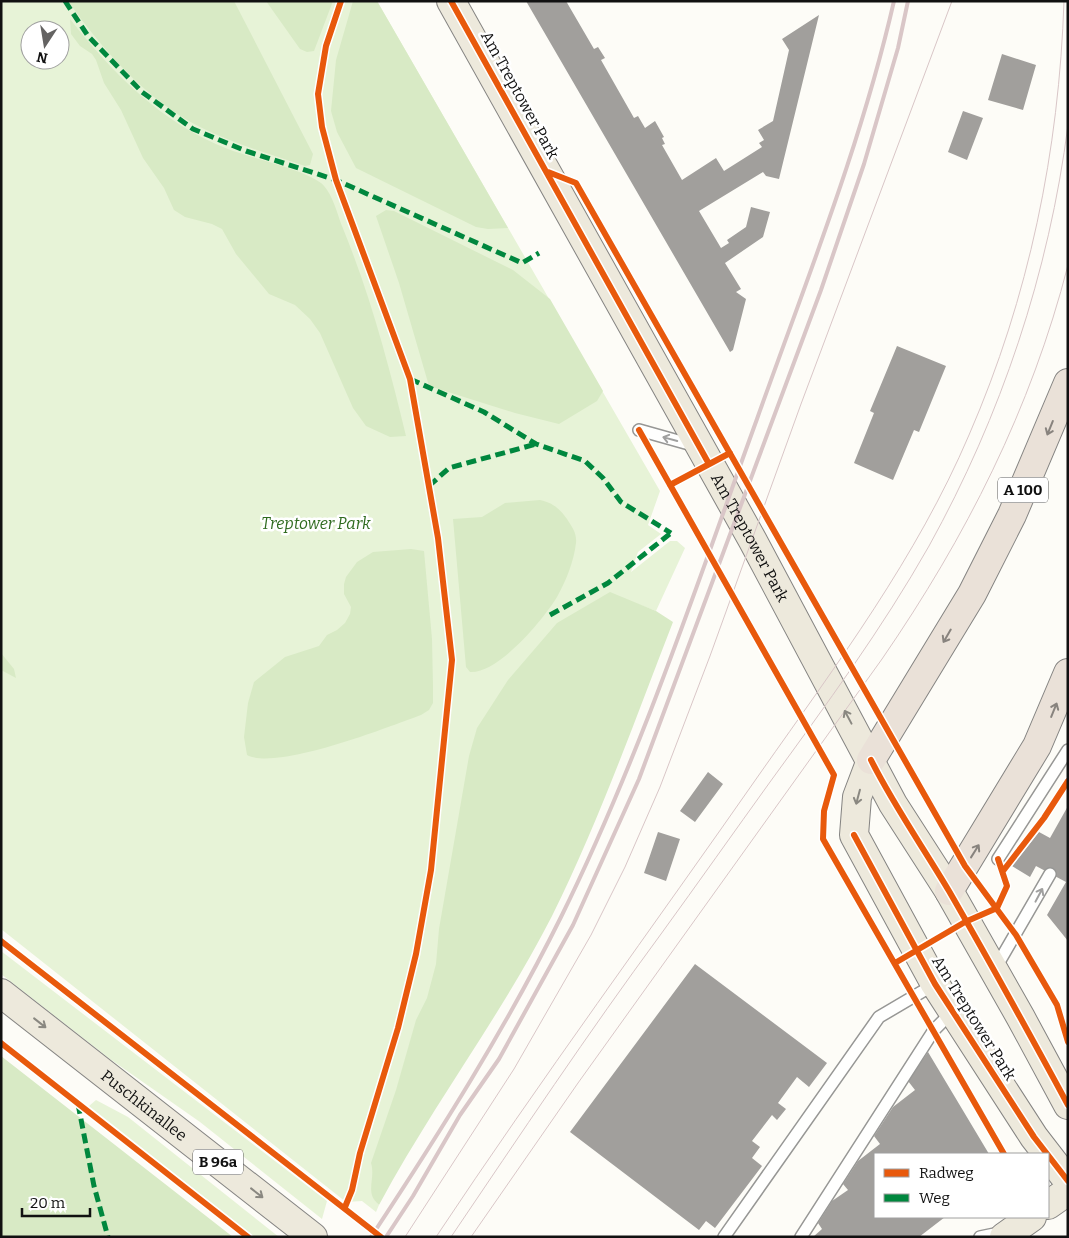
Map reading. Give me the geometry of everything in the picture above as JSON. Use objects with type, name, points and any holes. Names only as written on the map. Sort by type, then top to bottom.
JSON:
[{"type":"highway","name":"A 100","points":[[871,760],[930,666],[972,594],[1012,516],[1068,383]]},
{"type":"highway","points":[[949,892],[1037,746],[1068,673]]},
{"type":"main road","name":"Am Treptower Park","points":[[451,1],[700,447],[871,760],[893,804],[949,892],[1068,1105]]},
{"type":"main road","name":"Am Treptower Park","points":[[871,760],[857,797],[854,835],[934,984],[1047,1153]]},
{"type":"main road","name":"Puschkinallee","points":[[1,993],[313,1237]]},
{"type":"main road","name":"Am Treptower Park","points":[[1049,1156],[1068,1181]]},
{"type":"main road","points":[[1049,1205],[1068,1190]]},
{"type":"lane","points":[[639,430],[700,447]]},
{"type":"lane","points":[[998,859],[1068,750]]},
{"type":"lane","points":[[994,971],[1050,874]]},
{"type":"lane","points":[[724,1237],[879,1017],[934,984]]},
{"type":"lane","points":[[801,1237],[934,1030],[952,1012]]},
{"type":"lane","points":[[980,1237],[1016,1228]]},
{"type":"green space","name":"Treptower Park","points":[[1,1],[377,1],[660,491],[648,525],[661,534],[638,552],[631,572],[670,541],[677,541],[685,548],[656,611],[622,598],[374,1173],[372,1190],[374,1199],[379,1205],[376,1212],[362,1201],[346,1202],[1,929]]},
{"type":"green space","points":[[68,1],[234,1],[313,154],[310,165],[305,166],[239,144],[200,127],[181,116],[162,103],[127,72],[81,19]]},
{"type":"green space","points":[[266,1],[333,1],[314,51],[307,52],[300,49]]},
{"type":"green space","points":[[353,1],[377,1],[508,228],[488,229],[476,227],[356,168],[337,132],[331,111],[336,60]]},
{"type":"green space","points":[[70,19],[122,78],[182,126],[228,149],[302,173],[325,187],[334,203],[370,304],[386,356],[406,436],[390,437],[366,426],[353,408],[320,333],[310,319],[295,305],[269,294],[236,254],[222,229],[212,224],[185,217],[174,210],[164,188],[143,158],[121,110],[104,83],[96,60],[92,54],[80,46],[71,34]]},
{"type":"green space","points":[[386,210],[394,211],[513,270],[550,299],[603,391],[597,401],[559,424],[515,413],[429,386],[399,283],[376,216]]},
{"type":"green space","points":[[540,500],[552,504],[558,509],[567,519],[575,533],[575,550],[566,578],[550,607],[519,644],[493,664],[481,670],[470,672],[466,667],[453,519],[482,517],[505,503]]},
{"type":"green space","points":[[411,549],[424,551],[432,639],[433,703],[429,710],[384,729],[307,753],[262,758],[247,755],[244,737],[248,703],[254,682],[285,657],[319,646],[327,635],[345,623],[350,614],[351,607],[344,594],[344,584],[346,577],[357,562],[373,552]]},
{"type":"green space","points":[[610,592],[656,611],[673,622],[601,807],[552,916],[511,989],[421,1132],[379,1205],[372,1196],[371,1191],[371,1163],[396,1090],[416,1020],[427,998],[436,964],[439,929],[469,756],[477,728],[508,680],[557,623]]},
{"type":"green space","points":[[1,653],[14,669],[16,678],[1,670]]},
{"type":"green space","points":[[1,951],[327,1201],[322,1219],[200,1122],[110,1059],[1,974]]},
{"type":"green space","points":[[1,1056],[233,1237],[1,1237]]},
{"type":"green space","points":[[96,1100],[128,1117],[279,1237],[255,1237],[89,1106]]},
{"type":"building","points":[[526,1],[566,1],[594,49],[598,47],[605,58],[601,60],[634,118],[638,116],[645,128],[655,121],[664,137],[662,138],[665,144],[662,145],[682,180],[716,158],[724,171],[762,147],[759,143],[764,140],[758,130],[773,121],[789,50],[782,39],[819,15],[779,179],[766,176],[763,172],[699,211],[721,248],[729,243],[727,240],[746,227],[751,207],[770,212],[763,237],[725,263],[741,289],[736,292],[746,299],[733,350],[730,352]]},
{"type":"building","points":[[1002,54],[1036,65],[1023,110],[988,100]]},
{"type":"building","points":[[963,111],[983,118],[967,160],[948,152]]},
{"type":"building","points":[[897,346],[946,366],[919,432],[914,430],[893,480],[854,463],[874,413],[870,411]]},
{"type":"building","points":[[708,772],[723,784],[695,822],[680,811]]},
{"type":"building","points":[[1068,806],[1068,941],[1047,915],[1066,882],[1036,866],[1030,877],[1012,866],[1039,832],[1050,838]]},
{"type":"building","points":[[658,832],[680,839],[666,881],[644,873]]},
{"type":"building","points":[[695,964],[827,1063],[809,1087],[797,1077],[778,1103],[786,1109],[777,1120],[772,1115],[752,1141],[760,1147],[752,1158],[762,1166],[715,1228],[706,1221],[699,1230],[570,1132]]},
{"type":"building","points":[[928,1052],[988,1153],[874,1153],[874,1218],[944,1218],[919,1237],[813,1237],[822,1229],[818,1223],[832,1201],[848,1190],[843,1184],[858,1161],[880,1144],[874,1136],[893,1107],[915,1090],[908,1081]]},
{"type":"tram line","points":[[405,1237],[514,1069],[591,935],[625,867],[660,787],[710,656],[801,404],[952,1]]},
{"type":"tram line","points":[[436,1237],[556,1061],[874,609],[925,524],[948,480],[990,383],[1024,277],[1048,168],[1061,57],[1064,1]]},
{"type":"tram line","points":[[451,1237],[554,1084],[853,666],[929,546],[955,497],[978,446],[1000,395],[1018,342],[1035,289],[1048,235],[1060,180],[1068,125]]},
{"type":"tram line","points":[[471,1237],[578,1083],[913,613],[968,519],[1015,421],[1053,318],[1068,265]]},
{"type":"railway","points":[[371,1237],[422,1159],[495,1040],[540,958],[590,857],[666,671],[831,212],[866,108],[894,1]]},
{"type":"railway","points":[[386,1237],[413,1196],[460,1115],[499,1059],[573,925],[639,779],[821,290],[864,164],[898,48],[908,1]]},
{"type":"marked path","points":[[65,1],[88,36],[142,92],[193,129],[246,151],[336,180],[522,263],[539,253]]},
{"type":"marked path","points":[[410,379],[484,412],[536,444],[585,461],[603,478],[621,502],[671,533]]},
{"type":"marked path","points":[[429,486],[449,468],[536,444]]},
{"type":"marked path","points":[[550,615],[608,583],[671,533]]},
{"type":"marked path","points":[[78,1104],[94,1186],[108,1237]]},
{"type":"cycle path","points":[[341,1],[326,46],[318,94],[322,127],[336,180],[410,379],[438,538],[452,660],[431,870],[416,954],[398,1028],[360,1153],[352,1190],[345,1207]]},
{"type":"cycle path","points":[[451,1],[709,464]]},
{"type":"cycle path","points":[[548,172],[576,183],[965,866],[1016,935],[1057,1005],[1068,1042]]},
{"type":"cycle path","points":[[639,430],[834,775],[824,811],[823,839],[1003,1153]]},
{"type":"cycle path","points":[[670,485],[730,453]]},
{"type":"cycle path","points":[[871,760],[889,794],[964,918],[1068,1105]]},
{"type":"cycle path","points":[[1003,871],[1044,818],[1068,781]]},
{"type":"cycle path","points":[[854,835],[935,984],[1034,1137],[1046,1153]]},
{"type":"cycle path","points":[[895,963],[965,922],[997,908],[1007,886],[998,859]]},
{"type":"cycle path","points":[[1,941],[381,1237]]},
{"type":"cycle path","points":[[1,1043],[248,1237]]},
{"type":"cycle path","points":[[1049,1156],[1068,1181]]}]
